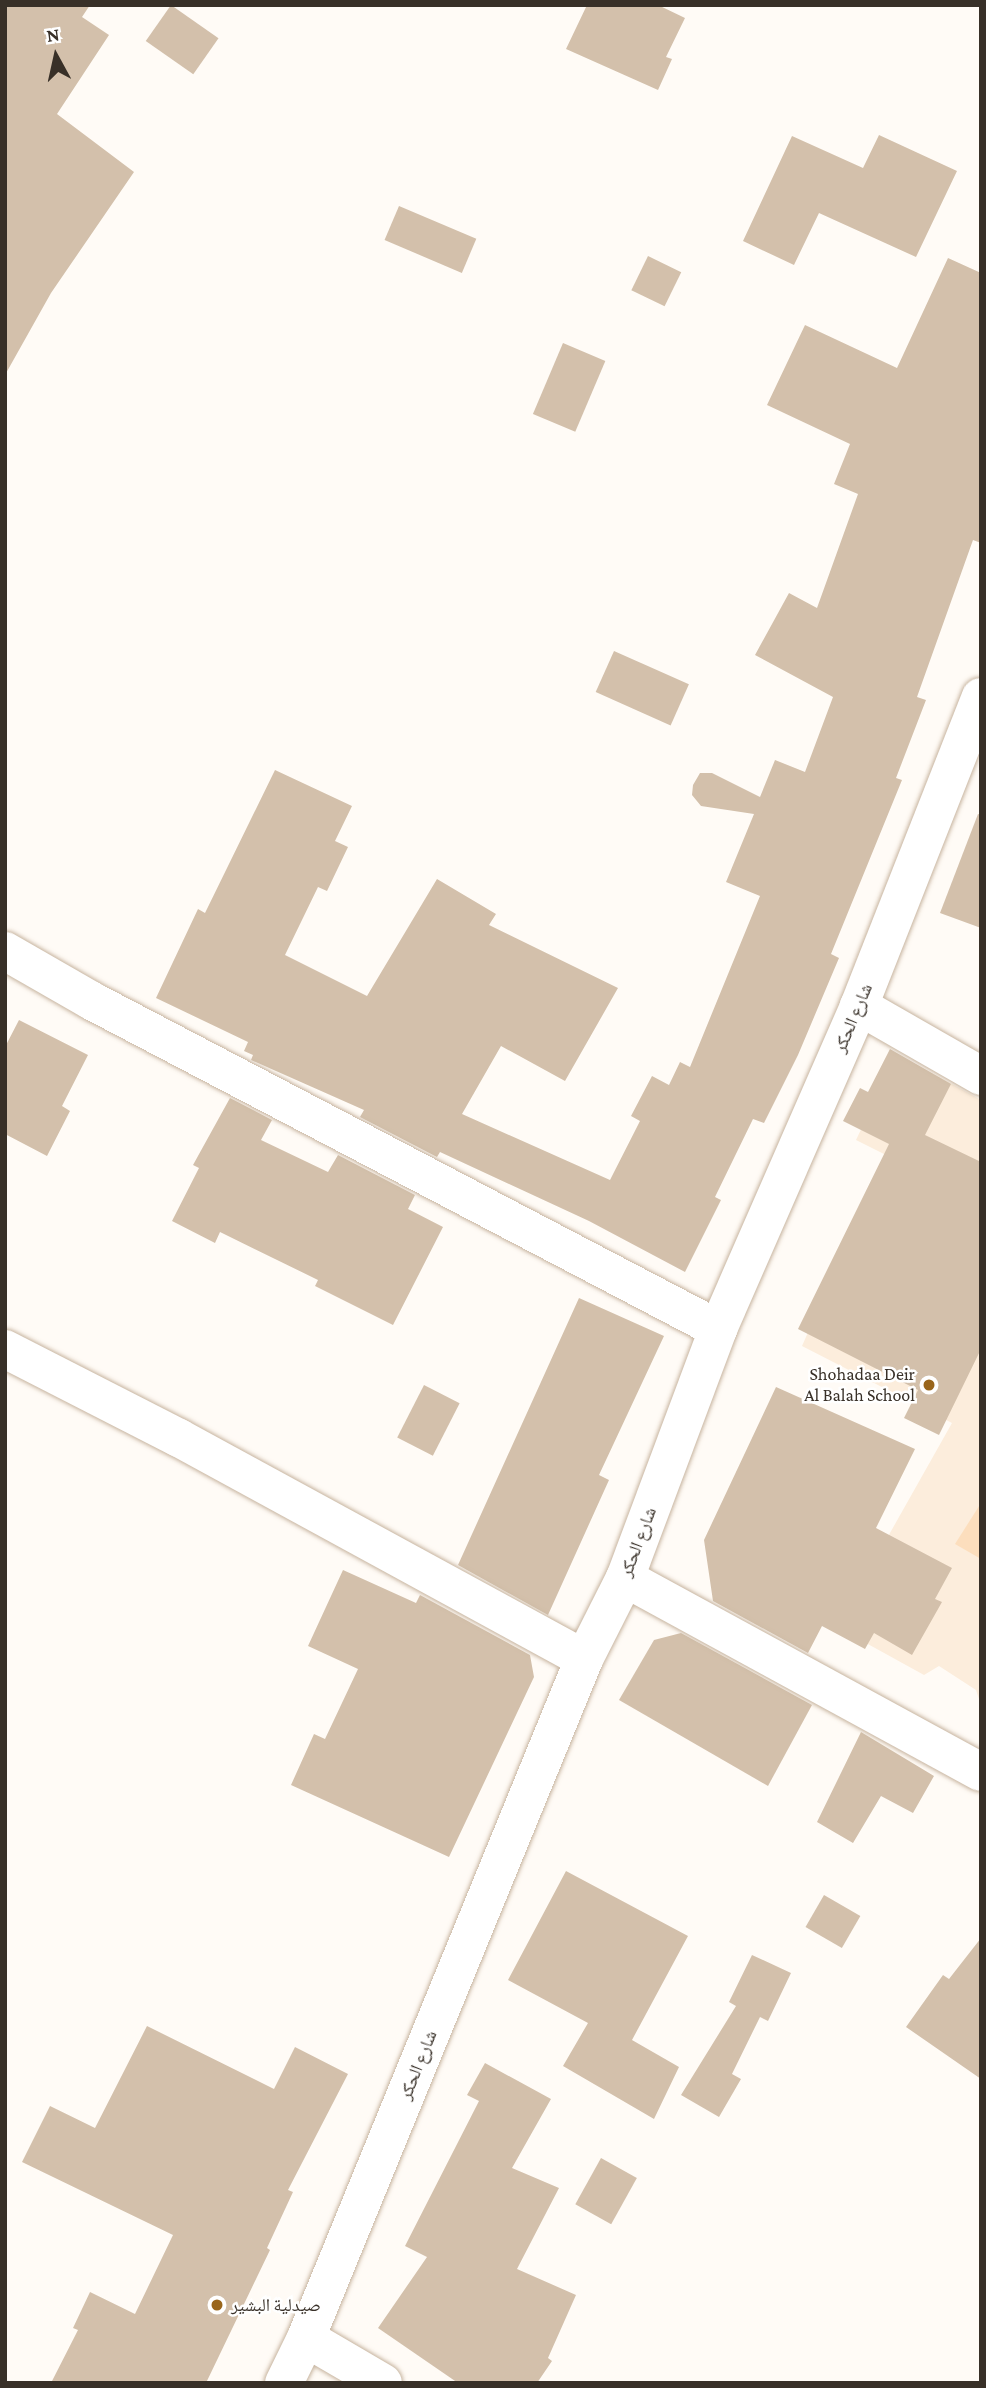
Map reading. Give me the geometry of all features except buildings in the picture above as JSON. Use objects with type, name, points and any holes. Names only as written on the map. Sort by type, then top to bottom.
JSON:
[{"type":"street","name":"شارع الحكر","points":[[284,2383],[306,2338],[584,1659],[625,1578],[718,1329],[859,1006],[981,697]]},
{"type":"street","points":[[5,951],[92,1001],[718,1329]]},
{"type":"street","points":[[859,1006],[981,1076]]},
{"type":"street","points":[[5,1349],[584,1659]]},
{"type":"street","points":[[625,1578],[981,1772]]},
{"type":"street","points":[[306,2338],[383,2383]]},
{"type":"shaded area","name":"Shohadaa Deir Al Balah School","points":[[897,1054],[981,1100],[981,1705],[976,1690],[939,1666],[924,1675],[837,1627],[952,1423],[802,1346],[886,1155],[856,1140]]},
{"type":"shaded area","points":[[981,1503],[981,1559],[955,1544]]},
{"type":"place","name":"Shohadaa Deir Al Balah School","points":[[929,1385]]},
{"type":"place","name":"صيدلية البشير","points":[[217,2305]]}]
